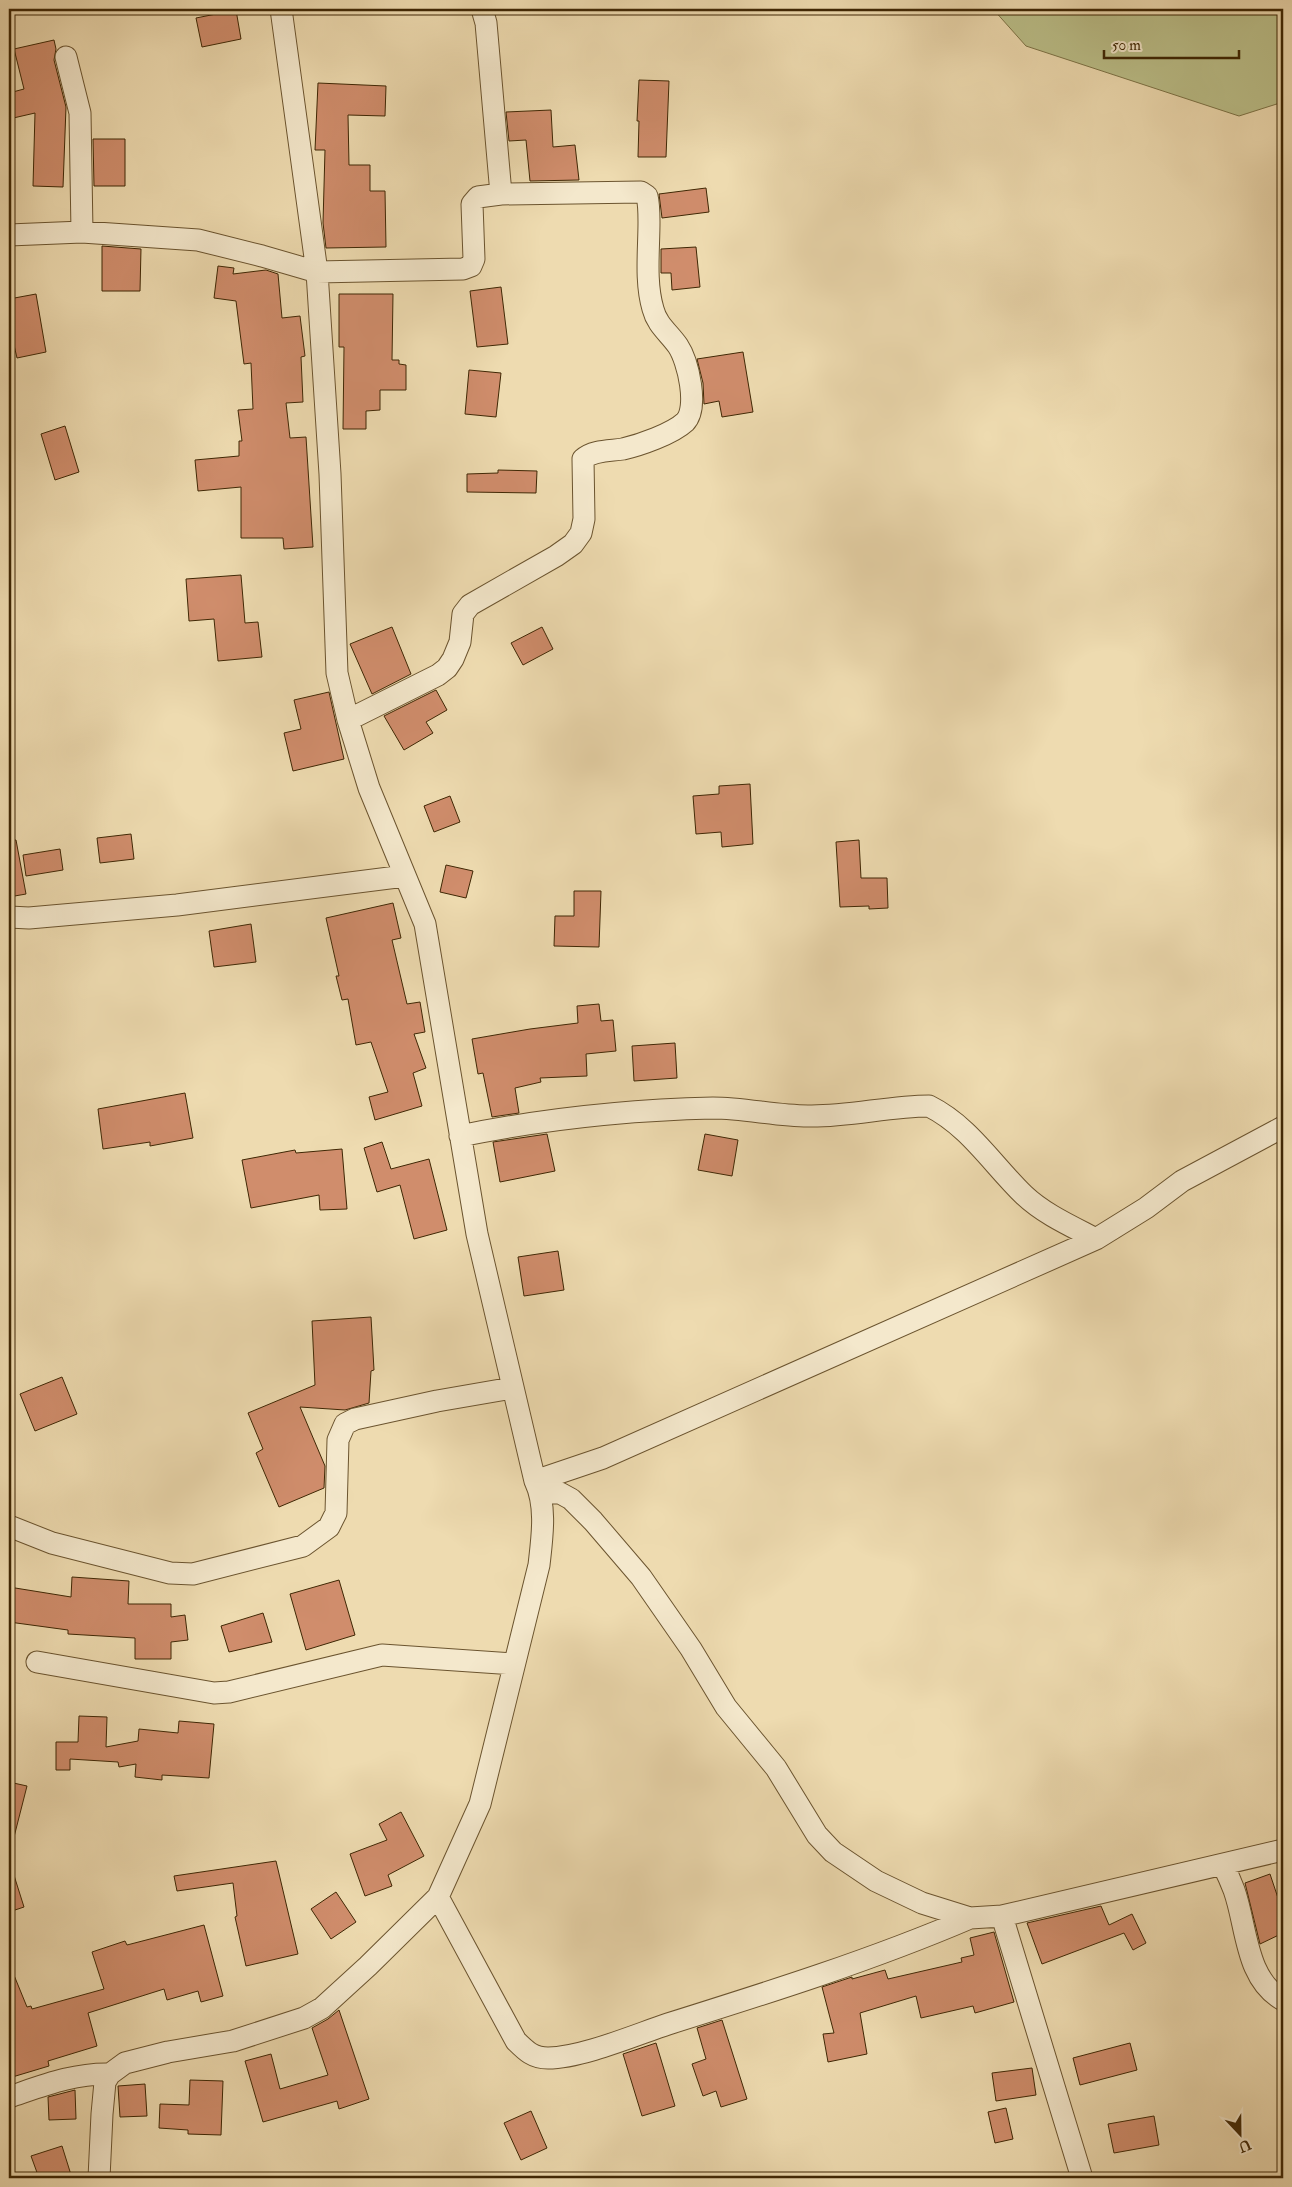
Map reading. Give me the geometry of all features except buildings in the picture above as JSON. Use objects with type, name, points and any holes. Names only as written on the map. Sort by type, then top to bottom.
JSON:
[{"type":"street","points":[[100,2178],[105,2082],[110,2074],[125,2063],[168,2052],[233,2041],[304,2018],[322,2008],[438,1897],[480,1804],[539,1565],[543,1534],[538,1487],[512,1388],[510,1367],[477,1234],[424,924],[368,788],[348,720],[337,673],[330,474],[316,272],[281,9]]},
{"type":"street","points":[[482,9],[486,23],[501,194]]},
{"type":"street","points":[[66,57],[80,113],[82,232]]},
{"type":"street","points":[[9,235],[82,232],[198,240],[316,272],[467,268],[471,266],[474,259],[473,201],[478,197],[501,194],[641,192],[647,196],[650,290],[653,309],[660,325],[679,348],[693,399],[691,411],[686,421],[673,431],[624,448],[590,454],[583,458],[584,519],[581,533],[573,544],[556,556],[470,605],[462,614],[460,642],[447,668],[438,675],[348,720]]},
{"type":"street","points":[[9,917],[29,918],[177,905],[405,876]]},
{"type":"street","points":[[460,1136],[525,1123],[605,1114],[714,1108],[809,1116],[929,1106],[943,1113],[979,1144],[1024,1194],[1037,1205],[1096,1239]]},
{"type":"street","points":[[538,1487],[1096,1239],[1146,1208],[1182,1181],[1283,1127]]},
{"type":"street","points":[[9,1526],[52,1543],[170,1573],[193,1574],[304,1546],[330,1527],[336,1513],[338,1440],[345,1424],[355,1418],[512,1388]]},
{"type":"street","points":[[538,1487],[560,1493],[570,1499],[593,1521],[641,1577],[692,1649],[726,1707],[776,1768],[817,1836],[833,1852],[876,1881],[922,1903],[970,1918]]},
{"type":"street","points":[[37,1662],[214,1693],[228,1692],[382,1655],[514,1664]]},
{"type":"street","points":[[438,1897],[516,2041],[531,2056],[548,2058],[582,2052],[760,1995],[934,1934],[970,1918],[1002,1916],[1283,1850]]},
{"type":"street","points":[[1223,1865],[1234,1890],[1245,1940],[1262,1983],[1283,2000]]},
{"type":"street","points":[[1002,1916],[1082,2178]]},
{"type":"street","points":[[9,2097],[55,2081],[92,2073],[110,2074]]},
{"type":"green space","points":[[993,9],[1283,9],[1283,102],[1239,116],[1026,46]]}]
